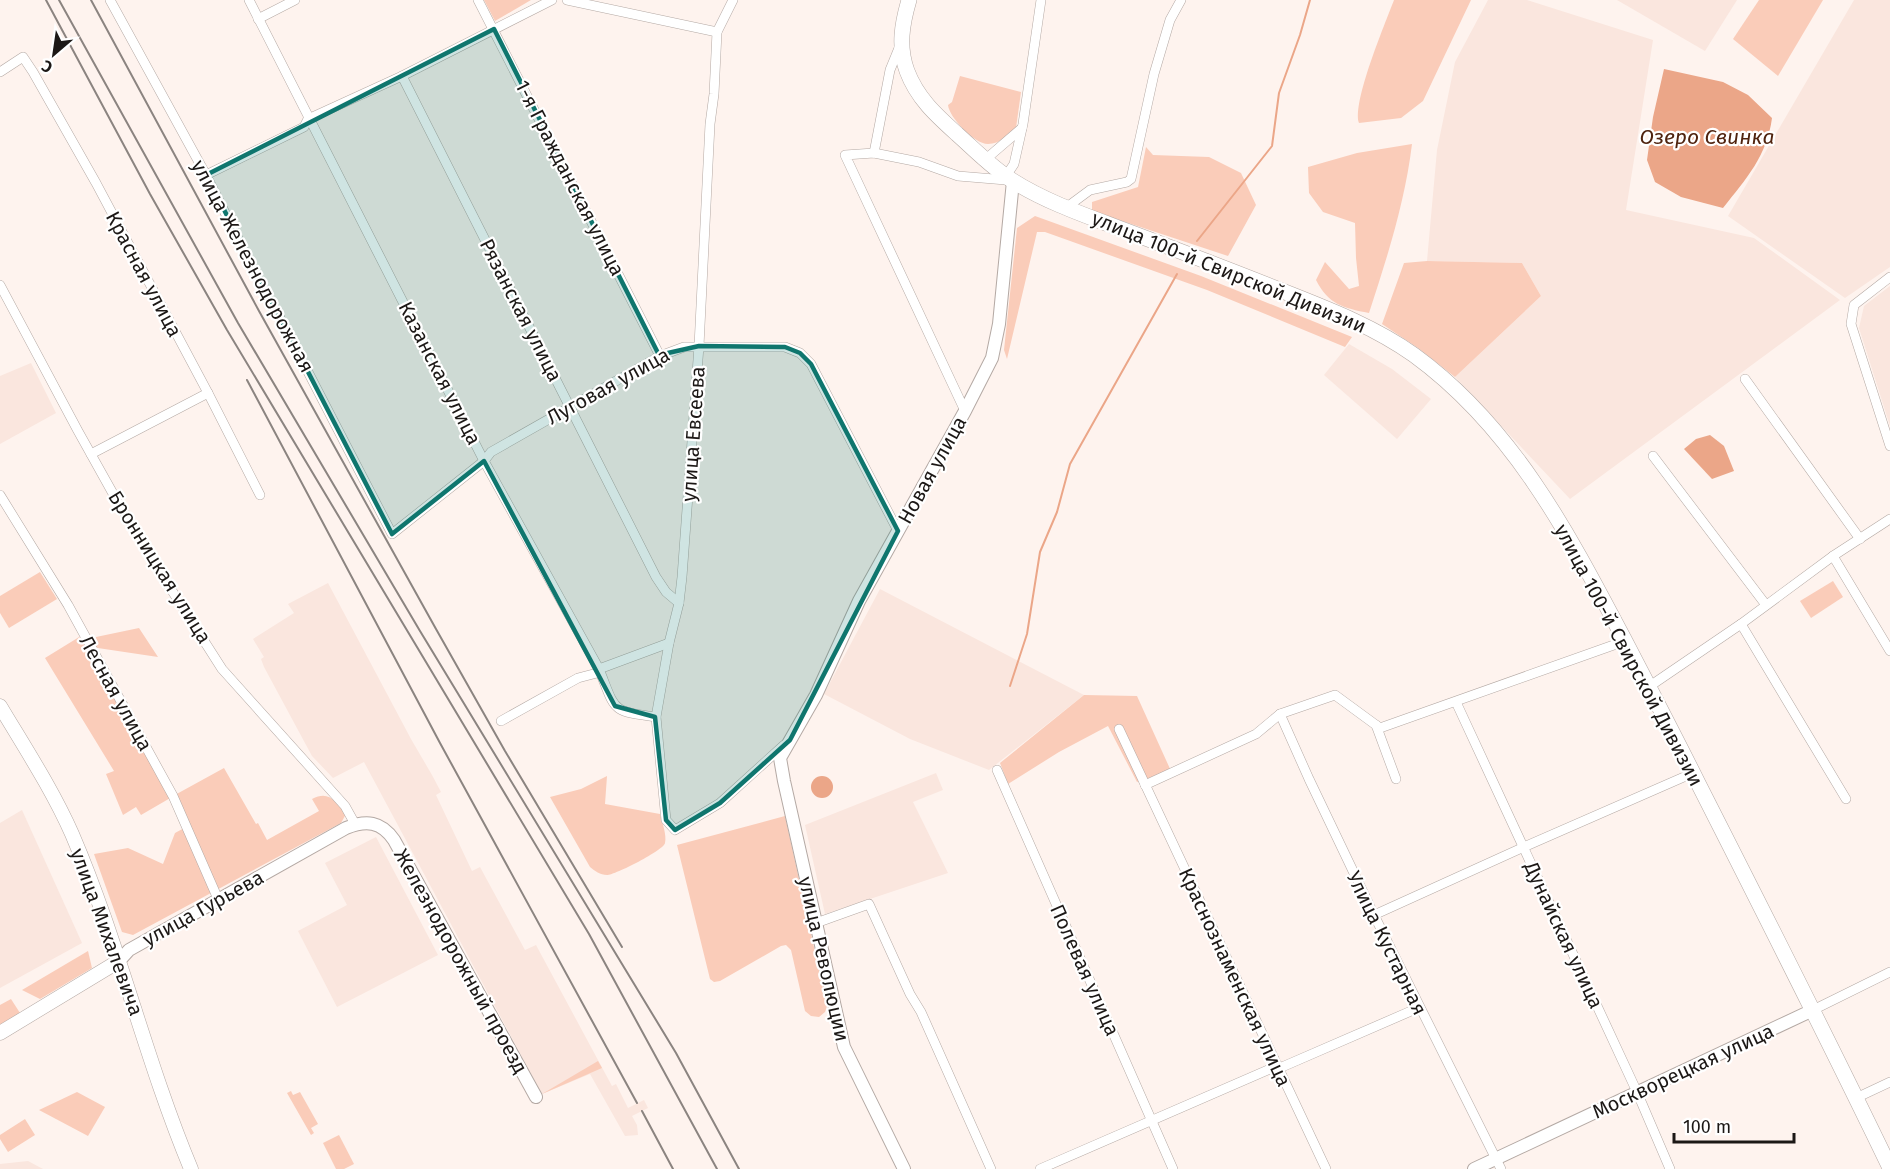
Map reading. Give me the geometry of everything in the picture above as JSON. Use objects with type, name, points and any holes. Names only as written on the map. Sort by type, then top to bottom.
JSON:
[{"type":"main road","name":"улица 100-й Свирской Дивизии","points":[[909,0],[901,31],[901,43],[907,73],[922,101],[1006,176],[1067,207],[1321,306],[1391,340],[1470,401],[1494,427],[1533,480],[1593,579],[1694,773],[1890,1168]]},
{"type":"main road","name":"улица Михалевича","points":[[0,706],[49,787],[71,832],[191,1169]]},
{"type":"main road","name":"улица Гурьева","points":[[0,1033],[118,960]]},
{"type":"street","name":"улица Железнодорожная","points":[[110,0],[206,175],[273,308],[393,534]]},
{"type":"street","name":"Казанская улица","points":[[249,0],[484,461],[599,669],[611,699],[620,710],[627,713],[656,717]]},
{"type":"street","points":[[258,19],[295,0]]},
{"type":"street","name":"1-я Гражданская улица","points":[[478,0],[660,356]]},
{"type":"street","points":[[206,175],[304,127],[308,119],[402,76],[552,0]]},
{"type":"street","points":[[567,0],[717,32],[733,0]]},
{"type":"street","points":[[964,411],[845,155],[874,153],[919,162],[958,176],[1006,176],[1014,164],[1022,128],[1041,0]]},
{"type":"street","points":[[1067,207],[1092,190],[1127,182],[1131,179],[1156,68],[1170,20],[1181,0]]},
{"type":"street","name":"улица Евсеева","points":[[717,32],[699,346],[679,603],[669,643],[656,717],[666,820],[675,830],[720,803],[790,740]]},
{"type":"street","points":[[874,153],[890,70],[901,43]]},
{"type":"street","name":"Красная улица","points":[[0,72],[23,57],[96,183],[260,495]]},
{"type":"street","name":"Рязанская улица","points":[[402,76],[656,577],[666,592],[679,603]]},
{"type":"street","points":[[986,159],[1022,128]]},
{"type":"street","name":"Новая улица","points":[[790,740],[816,695],[859,602],[988,368],[995,348],[1006,176]]},
{"type":"street","points":[[1890,277],[1854,306],[1851,324],[1890,446]]},
{"type":"street","name":"Бронницкая улица","points":[[0,285],[91,454],[146,549],[222,669],[345,806],[355,824]]},
{"type":"street","name":"Луговая улица","points":[[393,534],[484,461],[491,452],[660,356],[675,349],[699,346],[785,347],[805,356],[898,531]]},
{"type":"street","points":[[1745,379],[1860,539]]},
{"type":"street","points":[[91,454],[208,393]]},
{"type":"street","points":[[1653,456],[1766,605]]},
{"type":"street","name":"Лесная улица","points":[[0,495],[68,605],[173,796],[218,899]]},
{"type":"street","points":[[1650,686],[1741,624],[1833,556],[1890,519]]},
{"type":"street","points":[[1833,556],[1890,651]]},
{"type":"street","points":[[1741,624],[1846,799]]},
{"type":"street","points":[[1145,785],[1256,734],[1280,714],[1335,695],[1380,728],[1624,640]]},
{"type":"street","points":[[501,721],[578,678],[597,673],[599,669],[669,643]]},
{"type":"street","name":"Дунайская улица","points":[[1456,702],[1637,1092],[1670,1169]]},
{"type":"street","name":"Улица Кустарная","points":[[1280,714],[1418,1008],[1498,1164]]},
{"type":"street","points":[[1376,725],[1396,779]]},
{"type":"street","name":"Краснознаменская улица","points":[[1119,729],[1326,1169]]},
{"type":"street","name":"улица Революции","points":[[790,740],[780,762],[844,1047],[904,1169]]},
{"type":"street","name":"Полевая улица","points":[[997,770],[1173,1169]]},
{"type":"street","points":[[1374,915],[1694,773]]},
{"type":"street","name":"Железнодорожный проезд","points":[[355,824],[368,822],[383,828],[394,840],[536,1097]]},
{"type":"street","name":"улица Гурьева","points":[[118,960],[129,950],[355,824]]},
{"type":"street","points":[[816,923],[869,904],[926,1023],[991,1169]]},
{"type":"street","name":"Москворецкая улица","points":[[1474,1169],[1498,1164],[1637,1092],[1890,972]]},
{"type":"street","points":[[1040,1169],[1277,1066],[1282,1067],[1418,1008]]},
{"type":"street","points":[[1856,1098],[1890,1082]]},
{"type":"highlighted area","points":[[494,29],[659,355],[699,346],[785,347],[800,353],[811,364],[898,531],[790,740],[720,803],[675,830],[666,820],[655,717],[615,706],[484,461],[392,534],[206,175]]},
{"type":"shaded area","points":[[484,0],[531,0],[495,21]]},
{"type":"shaded area","points":[[1394,0],[1471,0],[1423,101],[1401,118],[1359,123],[1360,98]]},
{"type":"shaded area","points":[[1488,0],[1527,0],[1653,40],[1626,210],[1754,238],[1840,300],[1570,499],[1455,377],[1541,296],[1522,263],[1427,261],[1437,150],[1455,62]]},
{"type":"shaded area","points":[[1617,0],[1737,0],[1705,51]]},
{"type":"shaded area","points":[[1759,0],[1823,0],[1778,76],[1733,39]]},
{"type":"shaded area","points":[[1854,0],[1890,0],[1890,267],[1845,298],[1728,216]]},
{"type":"shaded area","points":[[960,76],[1021,92],[1016,128],[1000,141],[992,144],[982,143],[969,135],[953,116],[948,105],[952,102]]},
{"type":"shaded area","points":[[1412,144],[1400,208],[1369,313],[1337,304],[1326,295],[1316,280],[1325,262],[1349,289],[1359,286],[1355,223],[1323,212],[1309,193],[1308,167],[1357,153]]},
{"type":"shaded area","points":[[1146,147],[1153,155],[1209,157],[1241,173],[1256,205],[1228,256],[1092,211],[1092,202],[1138,187]]},
{"type":"shaded area","points":[[1035,216],[1201,276],[1352,337],[1345,347],[1207,290],[1045,232],[1037,232],[1007,359],[1004,350],[1017,228]]},
{"type":"shaded area","points":[[1427,261],[1522,263],[1541,296],[1455,377],[1382,324],[1404,263]]},
{"type":"shaded area","points":[[1890,286],[1890,426],[1859,328],[1864,306]]},
{"type":"shaded area","points":[[1349,344],[1392,369],[1431,399],[1397,439],[1324,375]]},
{"type":"shaded area","points":[[31,363],[56,413],[0,444],[0,376]]},
{"type":"shaded area","points":[[40,572],[57,599],[9,628],[0,613],[0,596]]},
{"type":"shaded area","points":[[1833,581],[1843,597],[1811,618],[1800,601]]},
{"type":"shaded area","points":[[328,583],[441,792],[436,795],[472,871],[480,867],[525,950],[536,945],[612,1086],[616,1084],[628,1108],[644,1100],[648,1108],[632,1116],[637,1125],[638,1135],[625,1136],[590,1074],[542,1094],[364,762],[333,778],[312,756],[264,667],[261,659],[264,657],[253,639],[294,613],[288,604]]},
{"type":"shaded area","points":[[880,589],[1084,695],[989,770],[910,739],[824,694]]},
{"type":"shaded area","points":[[139,628],[158,657],[91,647],[173,796],[224,768],[267,840],[319,811],[312,799],[318,797],[331,798],[346,814],[341,823],[133,935],[122,932],[94,854],[128,848],[163,864],[175,833],[186,827],[172,797],[141,815],[136,807],[123,815],[106,774],[114,771],[45,658],[84,634],[91,646],[96,637]]},
{"type":"shaded area","points":[[1084,695],[1137,696],[1171,771],[1137,782],[1108,726],[1059,752],[1008,784],[1000,763]]},
{"type":"shaded area","points":[[936,773],[943,790],[913,802],[948,873],[825,914],[805,825]]},
{"type":"shaded area","points":[[607,776],[605,804],[660,814],[665,843],[648,856],[607,875],[600,874],[590,867],[550,797],[581,789]]},
{"type":"shaded area","points":[[22,810],[82,943],[0,988],[0,823]]},
{"type":"shaded area","points":[[785,816],[827,1006],[825,1012],[819,1017],[811,1016],[805,1011],[791,950],[786,945],[720,981],[714,982],[710,979],[677,845]]},
{"type":"shaded area","points":[[376,837],[438,955],[337,1007],[298,931],[347,905],[325,863]]},
{"type":"shaded area","points":[[88,951],[92,968],[40,999],[22,990]]},
{"type":"shaded area","points":[[11,999],[20,1013],[0,1025],[0,1005]]},
{"type":"shaded area","points":[[598,1061],[602,1068],[542,1094]]},
{"type":"shaded area","points":[[291,1091],[293,1095],[300,1092],[318,1124],[311,1128],[314,1133],[311,1135],[287,1093]]},
{"type":"shaded area","points":[[77,1092],[105,1107],[88,1136],[39,1110]]},
{"type":"shaded area","points":[[25,1119],[35,1135],[8,1152],[0,1135]]},
{"type":"shaded area","points":[[339,1135],[354,1164],[344,1169],[336,1169],[323,1143]]},
{"type":"shaded area","points":[[28,1161],[43,1169],[0,1169],[0,1164]]},
{"type":"water","name":"Озеро Свинка","points":[[1664,69],[1723,82],[1748,95],[1772,118],[1760,156],[1723,208],[1681,197],[1655,182],[1647,160],[1653,117]]},
{"type":"water","points":[[1710,435],[1724,446],[1734,471],[1712,479],[1684,449],[1696,439]]},
{"type":"water","points":[[822,776],[830,779],[833,787],[830,795],[822,798],[814,795],[811,787],[814,779]]},
{"type":"waterway","points":[[1197,241],[1272,146],[1279,93],[1310,0]]},
{"type":"waterway","points":[[1010,686],[1027,634],[1040,552],[1057,512],[1070,464],[1177,274]]},
{"type":"railway","points":[[46,0],[150,194],[227,330],[589,934],[717,1169]]},
{"type":"railway","points":[[59,0],[238,323],[420,631],[676,1053],[739,1169]]},
{"type":"railway","points":[[91,0],[259,311],[436,629],[505,751],[622,947]]},
{"type":"railway","points":[[247,380],[440,743],[637,1103]]},
{"type":"railway","points":[[642,1111],[673,1169]]}]
